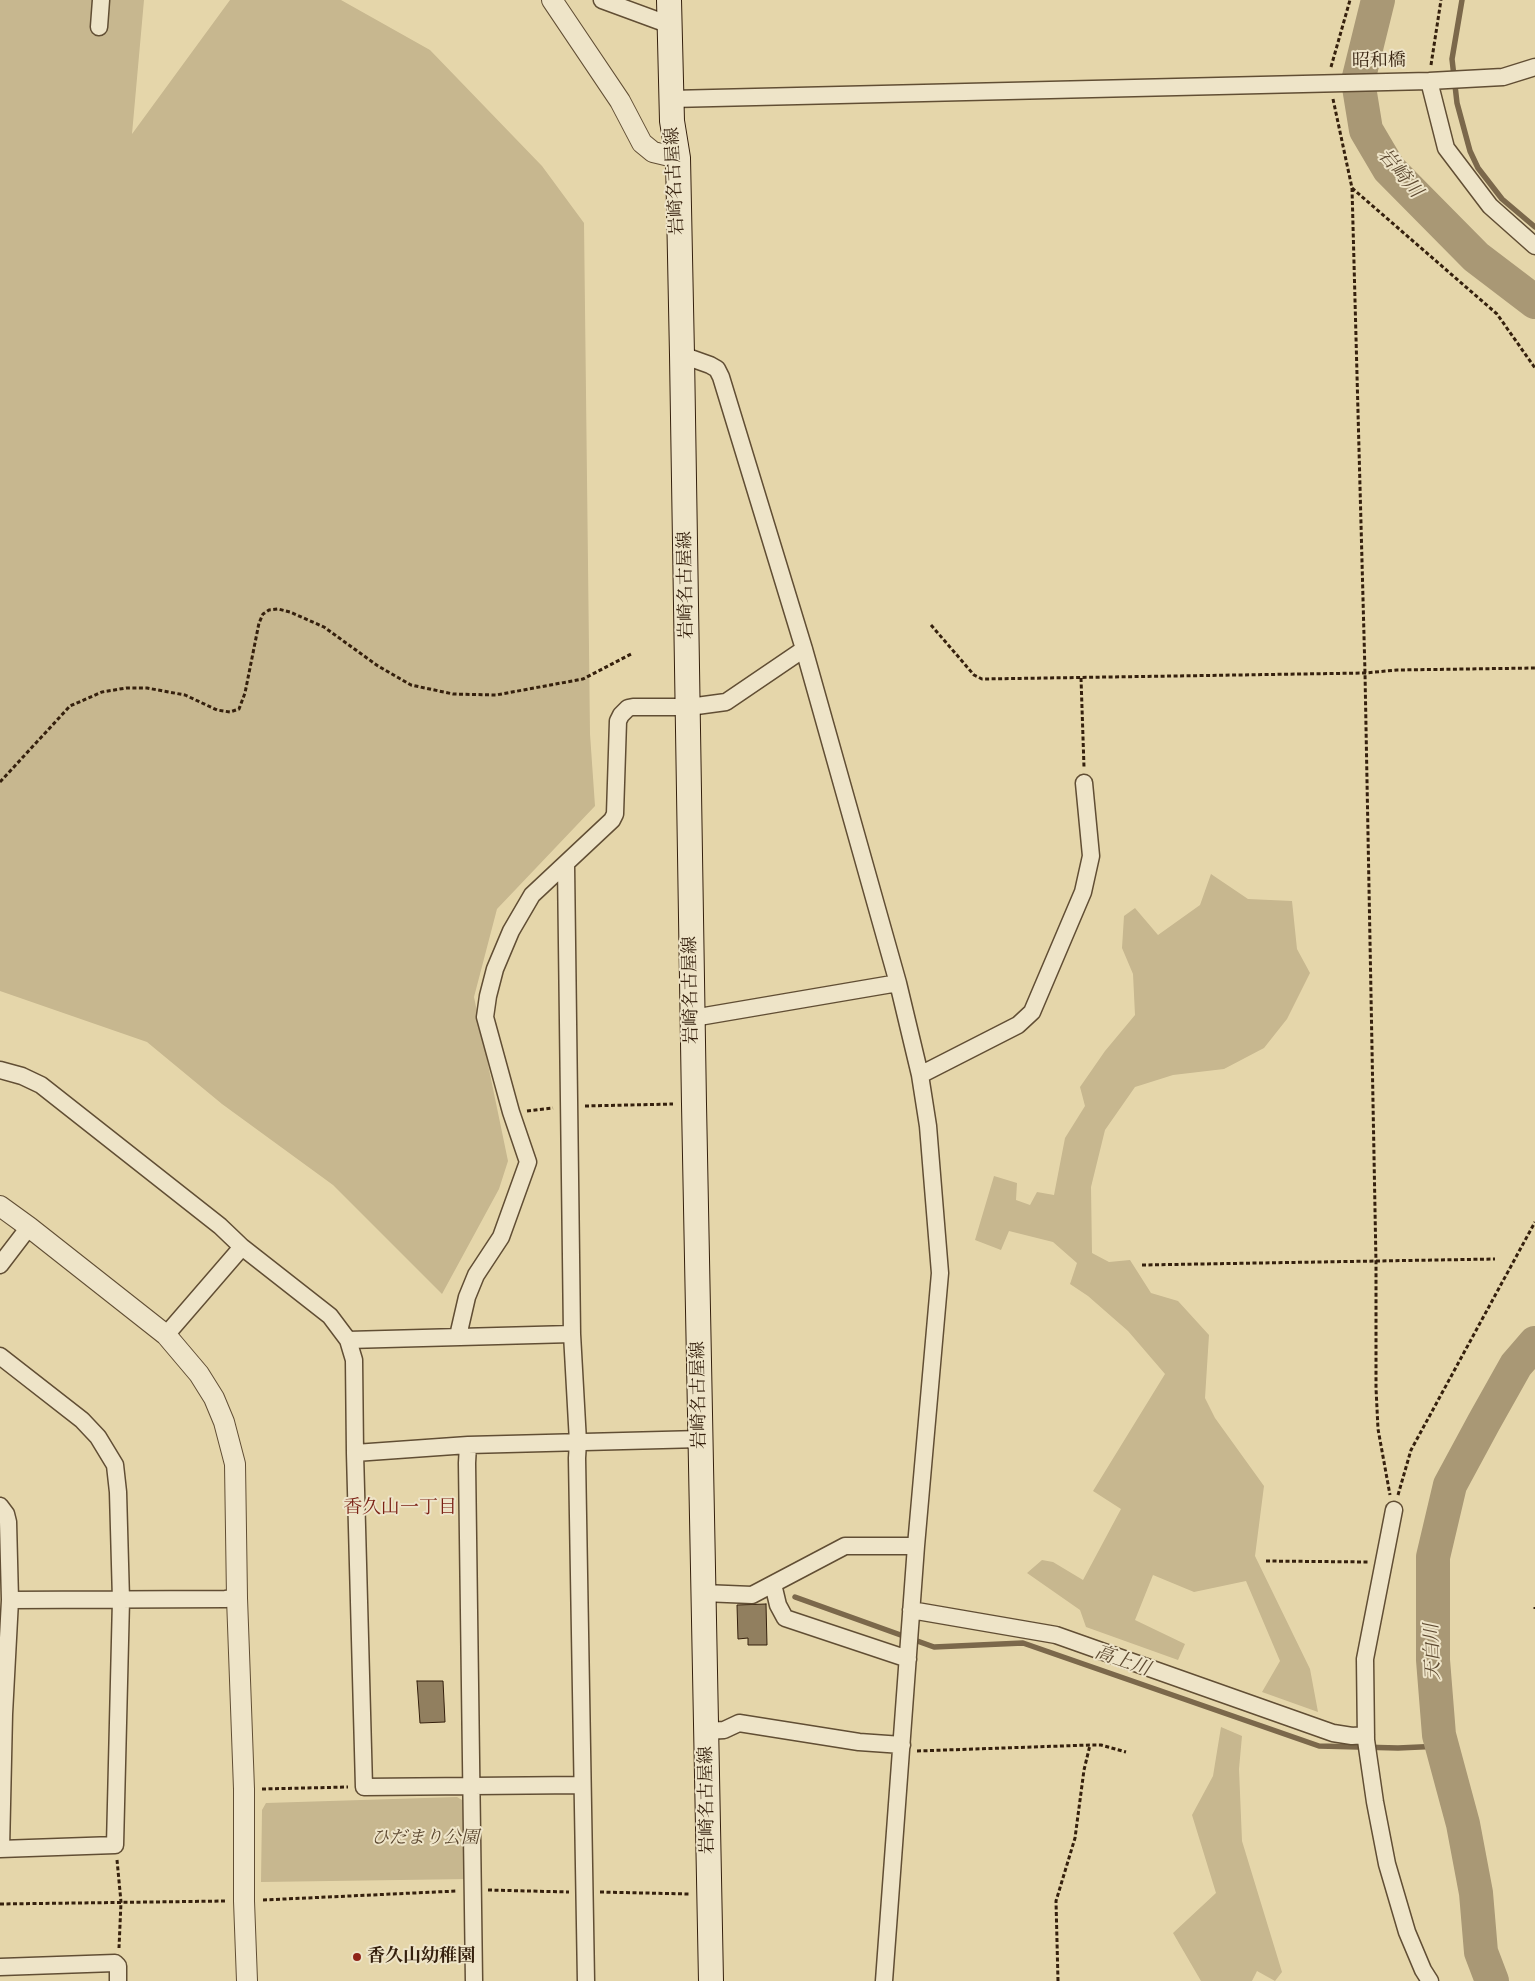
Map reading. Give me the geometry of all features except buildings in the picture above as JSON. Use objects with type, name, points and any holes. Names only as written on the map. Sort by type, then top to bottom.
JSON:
[{"type":"main road","name":"岩崎名古屋線","points":[[669,0],[672,121],[678,158],[711,1981]]},
{"type":"street","points":[[99,27],[101,0]]},
{"type":"street","points":[[552,0],[620,101],[642,143],[653,152],[678,158]]},
{"type":"street","points":[[602,0],[670,25]]},
{"type":"street","name":"昭和橋","points":[[671,99],[1429,81],[1503,77],[1535,67]]},
{"type":"street","points":[[1429,81],[1446,148],[1490,206],[1535,246]]},
{"type":"street","points":[[682,355],[710,365],[717,369],[721,377],[804,648],[898,983],[920,1075],[928,1126],[940,1273],[916,1546],[884,1981]]},
{"type":"street","points":[[458,1336],[467,1297],[476,1275],[501,1237],[526,1172],[528,1162],[511,1112],[485,1017],[488,996],[496,970],[512,931],[532,895],[566,865],[616,814],[618,721],[628,708],[717,704],[733,699],[804,648]]},
{"type":"street","points":[[920,1075],[1018,1025],[1032,1012],[1083,892],[1091,856],[1084,783]]},
{"type":"street","points":[[566,865],[572,1334],[578,1442],[586,1981]]},
{"type":"street","points":[[693,1018],[898,983]]},
{"type":"street","points":[[0,1070],[22,1076],[41,1085],[220,1226],[242,1247],[330,1316],[348,1340],[354,1360],[364,1787],[582,1785]]},
{"type":"street","points":[[0,1206],[29,1226],[166,1334],[200,1374],[214,1398],[231,1446],[235,1464],[247,1981]]},
{"type":"street","points":[[0,1265],[29,1226]]},
{"type":"street","points":[[166,1334],[242,1247]]},
{"type":"street","points":[[348,1340],[572,1334]]},
{"type":"street","points":[[0,1356],[82,1420],[98,1437],[115,1465],[118,1492],[121,1600],[115,1845],[0,1849],[10,1600],[8,1522],[6,1514],[0,1506]]},
{"type":"street","points":[[355,1453],[468,1445],[701,1440]]},
{"type":"street","points":[[468,1445],[474,1981]]},
{"type":"street","points":[[1394,1510],[1365,1659],[1366,1737],[1375,1802],[1388,1864],[1408,1932],[1423,1970],[1430,1981]]},
{"type":"street","points":[[704,1593],[752,1595],[846,1546],[916,1546]]},
{"type":"street","points":[[772,1584],[778,1605],[785,1618],[909,1645]]},
{"type":"street","points":[[10,1600],[237,1598]]},
{"type":"street","points":[[911,1610],[1056,1635],[1333,1733],[1366,1737]]},
{"type":"street","points":[[706,1730],[724,1730],[739,1723],[901,1748]]},
{"type":"street","points":[[0,1967],[115,1963],[118,1966],[118,1981]]},
{"type":"path","points":[[1350,0],[1328,74],[1352,188],[1365,673],[1376,1263],[1376,1388],[1378,1429],[1394,1510]]},
{"type":"path","points":[[1429,81],[1432,47],[1441,0]]},
{"type":"path","points":[[1352,188],[1497,314],[1535,368]]},
{"type":"path","points":[[0,782],[70,706],[102,692],[126,688],[147,688],[185,695],[217,710],[230,712],[239,709],[245,693],[259,623],[263,614],[269,610],[278,609],[290,612],[324,627],[378,666],[411,685],[453,694],[496,695],[583,679],[633,653]]},
{"type":"path","points":[[931,625],[969,669],[982,679],[1365,673],[1397,670],[1535,668]]},
{"type":"path","points":[[1081,678],[1084,783]]},
{"type":"path","points":[[511,1112],[570,1106],[694,1104]]},
{"type":"path","points":[[1394,1510],[1411,1450],[1535,1222]]},
{"type":"path","points":[[1142,1265],[1376,1263],[1495,1259]]},
{"type":"path","points":[[1266,1561],[1358,1561],[1384,1564]]},
{"type":"path","points":[[1058,1981],[1056,1902],[1075,1838],[1084,1770],[1090,1745]]},
{"type":"path","points":[[901,1748],[1101,1745],[1126,1752]]},
{"type":"path","points":[[244,1789],[364,1787]]},
{"type":"path","points":[[115,1845],[121,1902],[119,1953],[115,1963]]},
{"type":"path","points":[[0,1904],[244,1901],[474,1890],[709,1894]]},
{"type":"green space","points":[[0,0],[144,0],[132,134],[230,0],[341,0],[430,50],[542,166],[584,223],[590,734],[595,806],[497,909],[474,997],[508,1161],[499,1189],[442,1294],[333,1185],[222,1104],[147,1042],[0,991]]},
{"type":"green space","points":[[1211,874],[1248,899],[1292,901],[1297,949],[1310,973],[1287,1019],[1264,1048],[1224,1069],[1173,1075],[1135,1087],[1105,1130],[1091,1187],[1092,1253],[1109,1262],[1130,1260],[1151,1293],[1178,1301],[1209,1335],[1205,1398],[1215,1418],[1264,1486],[1255,1556],[1310,1669],[1318,1712],[1262,1692],[1280,1661],[1246,1581],[1194,1592],[1153,1575],[1135,1620],[1185,1644],[1178,1660],[1086,1627],[1080,1610],[1027,1573],[1042,1560],[1053,1562],[1083,1580],[1121,1509],[1093,1491],[1165,1374],[1128,1331],[1088,1296],[1070,1284],[1077,1263],[1053,1242],[1009,1231],[1001,1250],[975,1240],[994,1176],[1017,1183],[1016,1200],[1030,1205],[1037,1192],[1054,1195],[1065,1138],[1085,1106],[1080,1087],[1105,1051],[1135,1015],[1133,974],[1122,948],[1124,916],[1135,908],[1158,935],[1200,905]]},
{"type":"green space","points":[[1221,1727],[1242,1736],[1239,1769],[1242,1841],[1282,1972],[1275,1981],[1257,1971],[1252,1981],[1201,1981],[1173,1933],[1216,1893],[1192,1815],[1213,1776]]},
{"type":"green space","name":"ひだまり公園","points":[[457,1797],[462,1800],[469,1879],[261,1882],[262,1810],[266,1803]]},
{"type":"waterway","name":"岩崎川","points":[[1378,0],[1358,81],[1366,130],[1389,169],[1476,257],[1535,302]]},
{"type":"waterway","points":[[1462,0],[1452,59],[1457,103],[1470,151],[1478,168],[1502,199],[1535,227]]},
{"type":"waterway","name":"天白川","points":[[1492,1981],[1481,1952],[1476,1893],[1463,1824],[1439,1735],[1433,1660],[1433,1557],[1450,1485],[1516,1365],[1535,1343]]},
{"type":"waterway","name":"高上川","points":[[795,1597],[934,1647],[1023,1643],[1319,1746],[1398,1748],[1442,1746]]},
{"type":"place","name":"香久山幼稚園","points":[[357,1957]]},
{"type":"district","name":"香久山一丁目","points":[[400,1509]]}]
